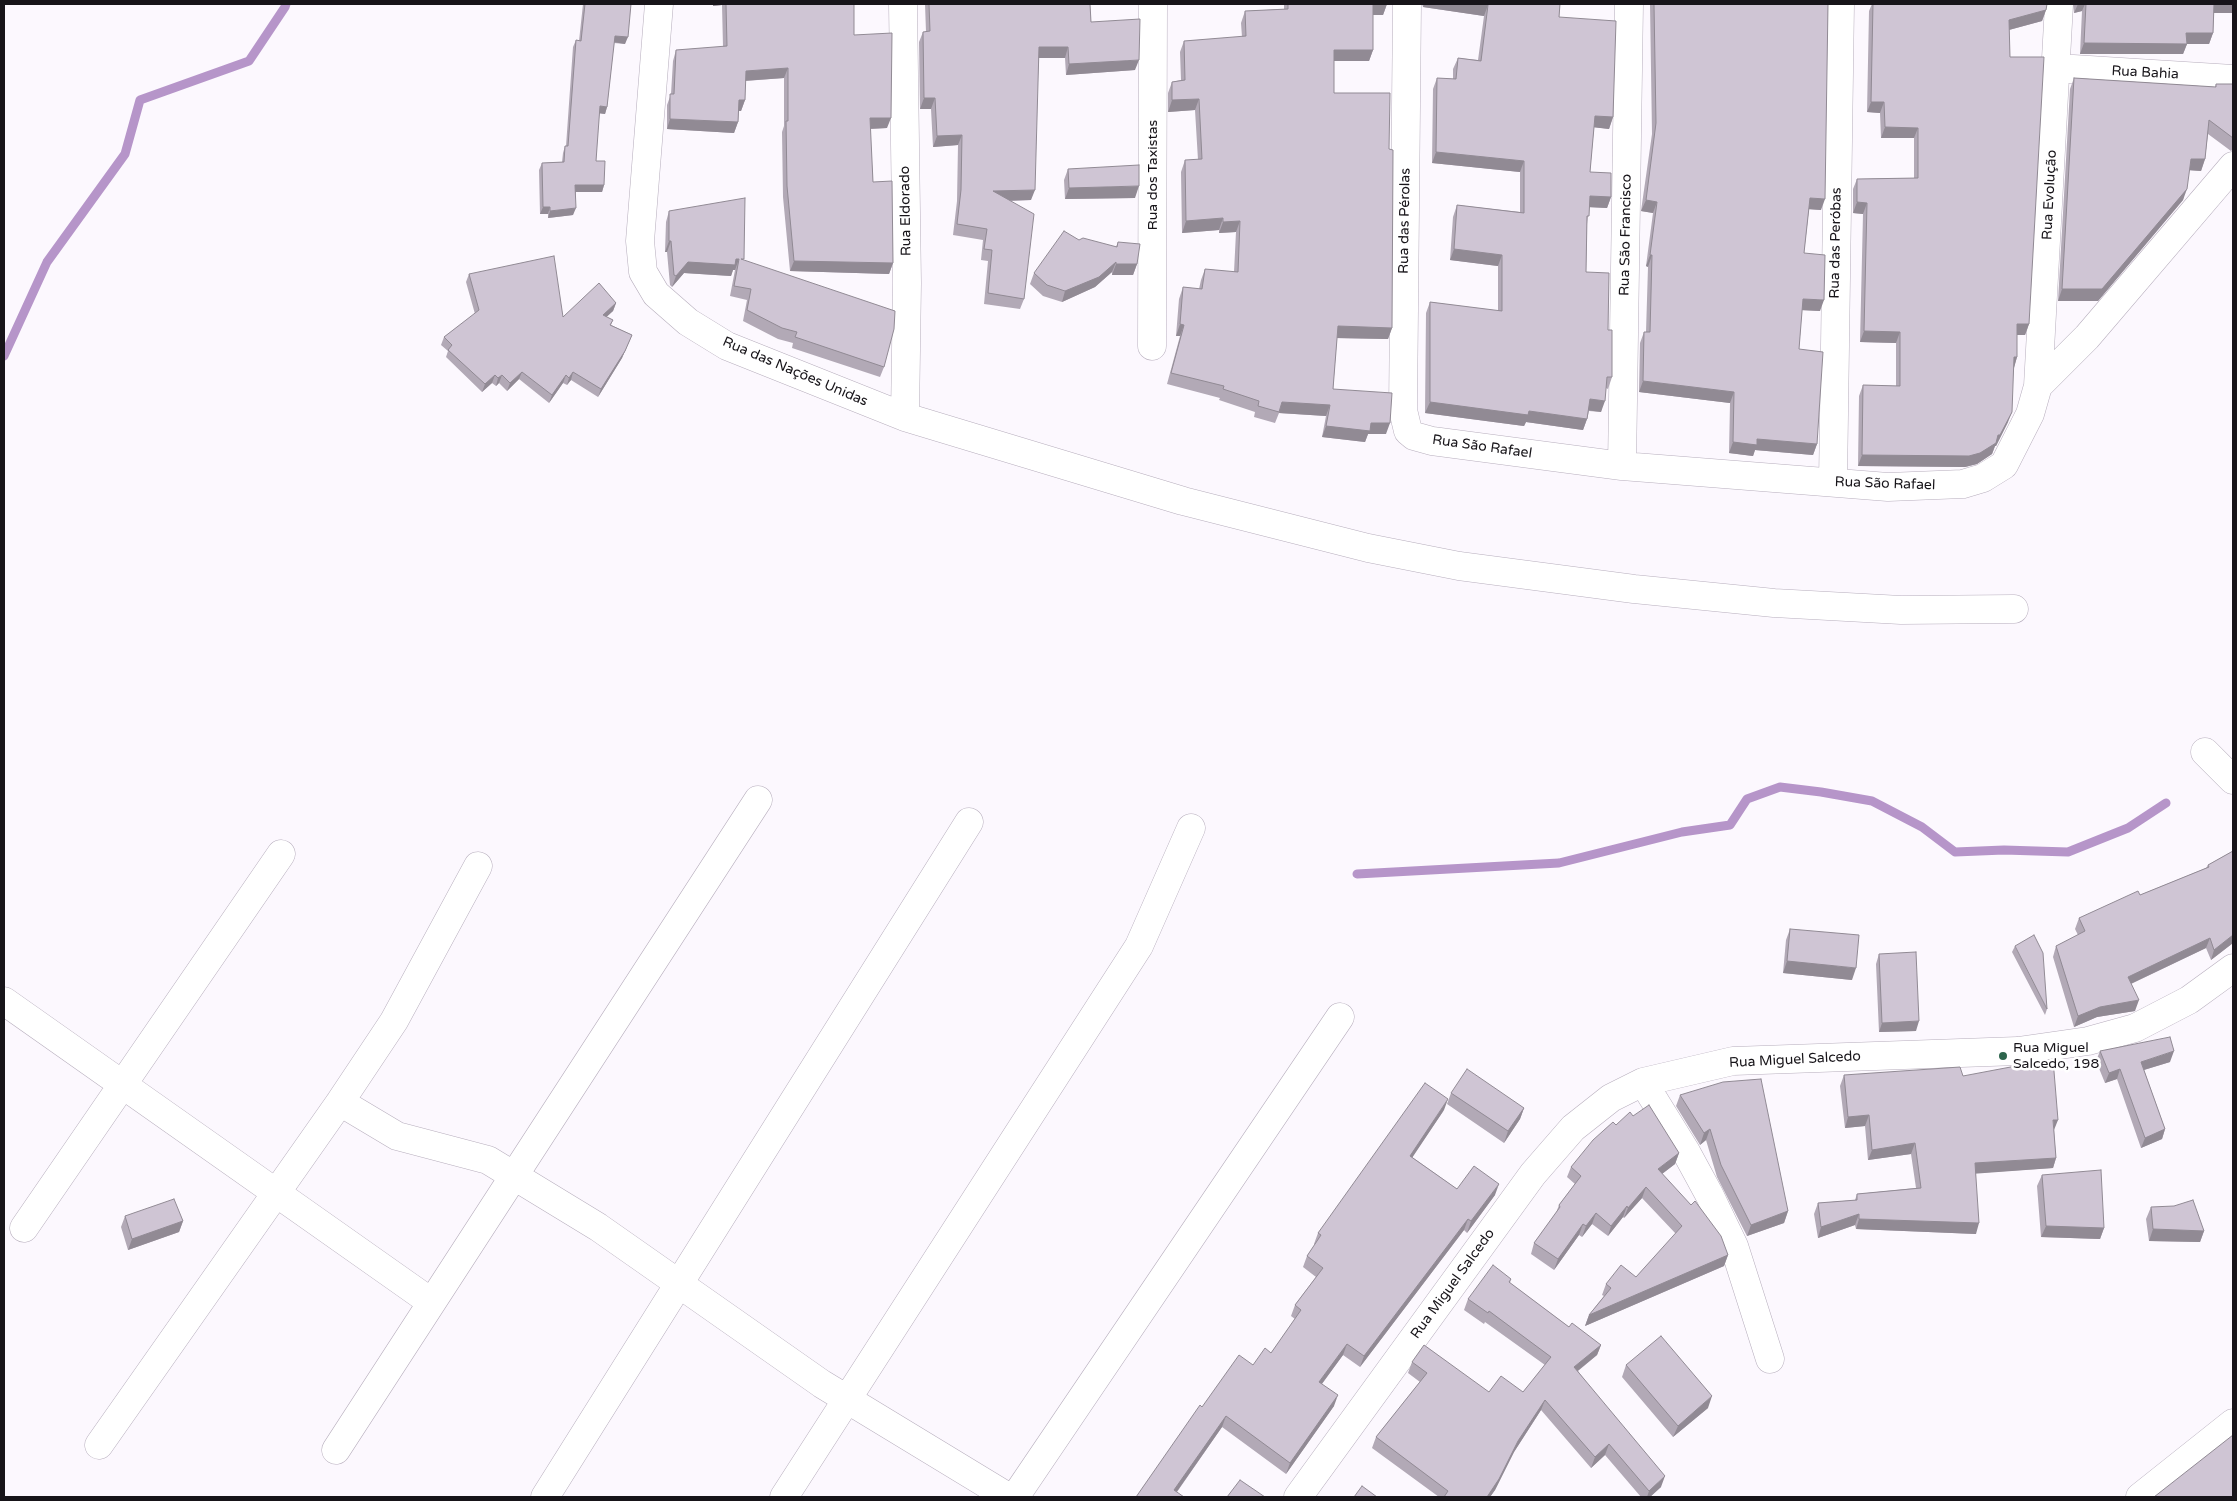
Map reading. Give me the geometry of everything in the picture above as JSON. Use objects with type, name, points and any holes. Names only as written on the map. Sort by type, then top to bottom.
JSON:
[{"type":"street","name":"Rua das Nações Unidas","points":[[659,4],[640,241],[643,272],[656,294],[688,322],[728,346],[906,418],[1141,489],[1281,527],[1368,548],[1459,566],[1634,589],[1774,602],[1901,610],[2014,609]]},
{"type":"street","name":"Rua Eldorado","points":[[903,4],[907,283],[906,418]]},
{"type":"street","name":"Rua dos Taxistas","points":[[1152,346],[1153,4]]},
{"type":"street","name":"Rua das Pérolas","points":[[1407,4],[1403,410],[1408,430],[1414,436]]},
{"type":"street","name":"Rua São Francisco","points":[[1622,466],[1629,4]]},
{"type":"street","name":"Rua das Peróbas","points":[[1833,482],[1840,4]]},
{"type":"street","name":"Rua Evolução","points":[[2038,386],[2057,68],[2059,4]]},
{"type":"street","name":"Rua Bahia","points":[[2057,68],[2233,79]]},
{"type":"street","name":"Rua São Rafael","points":[[1414,436],[1432,441],[1622,466],[1888,487],[1963,484],[1983,478],[2004,465],[2030,414],[2038,386],[2093,330],[2233,166]]},
{"type":"street","points":[[2205,752],[2233,780]]},
{"type":"street","points":[[336,1450],[758,800]]},
{"type":"street","points":[[545,1497],[969,822]]},
{"type":"street","points":[[784,1497],[1139,946],[1191,828]]},
{"type":"street","points":[[24,1228],[281,854]]},
{"type":"street","points":[[99,1445],[340,1102],[394,1021],[478,866]]},
{"type":"street","name":"Rua Miguel Salcedo","points":[[1298,1497],[1533,1174],[1573,1128],[1611,1098],[1643,1082],[1733,1061],[2018,1051],[2088,1041],[2135,1028],[2189,1000],[2233,968]]},
{"type":"street","points":[[4,1001],[431,1302]]},
{"type":"street","points":[[1015,1497],[1340,1017]]},
{"type":"street","points":[[1643,1082],[1685,1150],[1734,1246],[1770,1359]]},
{"type":"street","points":[[340,1102],[397,1136],[488,1160],[514,1175],[598,1226],[847,1400],[1008,1497]]},
{"type":"street","points":[[2140,1497],[2233,1423]]},
{"type":"building","points":[[585,4],[631,4],[628,37],[615,36],[607,107],[600,106],[596,161],[605,161],[604,185],[575,185],[576,208],[550,211],[550,207],[543,207],[542,163],[564,162],[565,146],[568,146],[576,40],[581,41]]},
{"type":"building","points":[[726,4],[854,4],[854,35],[892,33],[891,118],[870,118],[873,182],[892,181],[893,263],[794,261],[787,186],[786,121],[788,121],[788,68],[746,71],[745,100],[739,100],[738,122],[670,119],[670,94],[674,94],[676,50],[727,46]]},
{"type":"building","points":[[929,4],[1090,4],[1091,22],[1140,19],[1139,60],[1069,64],[1068,47],[1039,47],[1035,190],[993,191],[1034,214],[1024,299],[988,293],[992,250],[984,249],[987,229],[957,224],[961,190],[962,135],[937,136],[935,98],[924,98],[923,32],[930,31]]},
{"type":"building","points":[[1288,4],[1373,4],[1373,50],[1334,50],[1334,93],[1390,93],[1389,149],[1393,150],[1392,328],[1338,326],[1333,389],[1392,393],[1390,423],[1371,423],[1370,431],[1326,426],[1330,405],[1282,402],[1279,412],[1258,406],[1259,401],[1223,389],[1224,386],[1171,373],[1184,325],[1180,324],[1183,287],[1202,289],[1205,269],[1238,272],[1240,221],[1223,222],[1223,218],[1186,221],[1185,160],[1202,159],[1199,99],[1172,100],[1172,82],[1185,80],[1184,41],[1246,36],[1245,11],[1288,9]]},
{"type":"building","points":[[1482,4],[1560,4],[1559,17],[1616,21],[1613,117],[1595,116],[1590,172],[1611,173],[1611,197],[1590,196],[1589,216],[1587,216],[1586,272],[1609,273],[1608,330],[1612,330],[1612,377],[1607,377],[1605,401],[1590,399],[1587,419],[1529,411],[1528,415],[1430,402],[1430,302],[1502,311],[1502,255],[1454,249],[1457,205],[1524,213],[1524,161],[1436,152],[1437,78],[1456,79],[1458,58],[1481,61],[1488,5]]},
{"type":"building","points":[[1654,4],[1828,4],[1825,199],[1810,198],[1804,253],[1825,255],[1824,300],[1803,299],[1799,349],[1823,352],[1817,444],[1757,439],[1757,445],[1733,442],[1734,392],[1643,381],[1644,332],[1650,332],[1652,255],[1650,255],[1657,202],[1646,200],[1656,123]]},
{"type":"building","points":[[1873,4],[2047,4],[2046,10],[2009,20],[2010,57],[2044,57],[2029,324],[2017,324],[2017,357],[2014,357],[2012,412],[2000,435],[1998,435],[1996,443],[1980,453],[1969,456],[1862,455],[1863,385],[1900,386],[1900,332],[1864,331],[1867,203],[1857,202],[1857,179],[1918,178],[1918,128],[1885,127],[1884,102],[1871,102]]},
{"type":"building","points":[[2086,4],[2214,4],[2213,33],[2186,33],[2187,44],[2084,43]]},
{"type":"building","points":[[2074,78],[2216,87],[2216,84],[2233,84],[2233,138],[2209,120],[2205,159],[2191,159],[2187,189],[2102,289],[2062,289]]},
{"type":"building","points":[[1139,165],[1139,186],[1069,188],[1068,169]]},
{"type":"building","points":[[745,198],[744,259],[741,259],[895,311],[894,329],[884,367],[795,337],[797,332],[782,328],[747,310],[751,289],[734,286],[739,259],[736,259],[735,265],[688,262],[676,276],[674,275],[671,241],[669,241],[669,211]]},
{"type":"building","points":[[1064,231],[1079,240],[1083,238],[1117,247],[1118,242],[1140,244],[1137,264],[1116,264],[1116,262],[1099,277],[1065,291],[1047,285],[1034,273]]},
{"type":"building","points":[[554,256],[563,317],[599,283],[616,303],[603,315],[613,320],[610,325],[632,335],[625,351],[601,389],[573,372],[569,378],[566,375],[552,395],[522,372],[510,383],[502,375],[498,378],[495,375],[485,384],[448,350],[452,345],[444,337],[479,310],[469,274]]},
{"type":"building","points":[[2233,851],[2233,935],[2214,950],[2210,938],[2128,977],[2139,1000],[2100,1007],[2078,1016],[2056,946],[2085,931],[2079,918],[2138,891],[2140,895],[2209,867],[2208,865]]},
{"type":"building","points":[[1790,929],[1859,935],[1856,968],[1787,961]]},
{"type":"building","points":[[2034,935],[2043,953],[2047,1009],[2015,946]]},
{"type":"building","points":[[1916,952],[1919,1021],[1882,1023],[1879,954]]},
{"type":"building","points":[[2170,1037],[2174,1051],[2141,1062],[2165,1129],[2145,1138],[2120,1069],[2109,1073],[2100,1051]]},
{"type":"building","points":[[2053,1059],[2058,1120],[2053,1120],[2056,1158],[1975,1163],[1979,1223],[1859,1219],[1859,1214],[1821,1227],[1818,1203],[1857,1200],[1857,1194],[1921,1188],[1915,1143],[1872,1150],[1869,1115],[1848,1117],[1844,1075],[1960,1067],[1963,1076]]},
{"type":"building","points":[[1467,1069],[1524,1108],[1508,1131],[1451,1093]]},
{"type":"building","points":[[1761,1079],[1788,1211],[1751,1225],[1721,1165],[1710,1129],[1704,1133],[1680,1095],[1723,1082]]},
{"type":"building","points":[[1425,1083],[1448,1099],[1410,1156],[1457,1189],[1474,1166],[1499,1184],[1471,1221],[1468,1219],[1364,1356],[1347,1344],[1319,1382],[1338,1395],[1290,1463],[1226,1416],[1174,1490],[1184,1497],[1136,1497],[1200,1405],[1202,1407],[1239,1355],[1253,1365],[1265,1348],[1271,1353],[1301,1310],[1295,1305],[1323,1268],[1307,1256],[1321,1235],[1318,1233]]},
{"type":"building","points":[[1649,1105],[1679,1153],[1658,1169],[1691,1205],[1695,1201],[1721,1236],[1728,1255],[1589,1315],[1611,1288],[1606,1284],[1621,1265],[1636,1277],[1682,1226],[1646,1187],[1611,1226],[1596,1213],[1586,1226],[1583,1224],[1558,1259],[1534,1243],[1581,1176],[1571,1167],[1593,1140],[1613,1122],[1616,1125],[1630,1112],[1633,1116]]},
{"type":"building","points":[[2101,1170],[2104,1228],[2046,1226],[2042,1175]]},
{"type":"building","points":[[174,1199],[183,1221],[132,1239],[125,1216]]},
{"type":"building","points":[[2193,1200],[2204,1231],[2153,1229],[2151,1207],[2174,1206]]},
{"type":"building","points":[[1493,1265],[1511,1279],[1509,1282],[1569,1327],[1572,1323],[1601,1345],[1574,1367],[1665,1476],[1649,1491],[1609,1444],[1595,1457],[1545,1400],[1518,1441],[1499,1479],[1487,1497],[1444,1497],[1448,1491],[1376,1437],[1427,1373],[1412,1362],[1424,1345],[1489,1392],[1501,1376],[1523,1392],[1551,1357],[1489,1311],[1488,1313],[1468,1299]]},
{"type":"building","points":[[1661,1336],[1712,1396],[1678,1426],[1626,1365]]},
{"type":"building","points":[[2233,1435],[2233,1497],[2154,1497]]},
{"type":"building","points":[[1240,1480],[1265,1497],[1227,1497]]},
{"type":"building","points":[[1362,1486],[1377,1497],[1354,1497]]},
{"type":"waterway","points":[[4,356],[47,262],[125,154],[140,100],[249,61],[286,4]]},
{"type":"waterway","points":[[1357,874],[1559,863],[1682,832],[1730,825],[1747,799],[1780,787],[1872,801],[1922,827],[1955,852],[2004,850],[2068,852],[2128,828],[2166,803]]},
{"type":"place","name":"Rua Miguel Salcedo, 198","points":[[2003,1056]]}]
